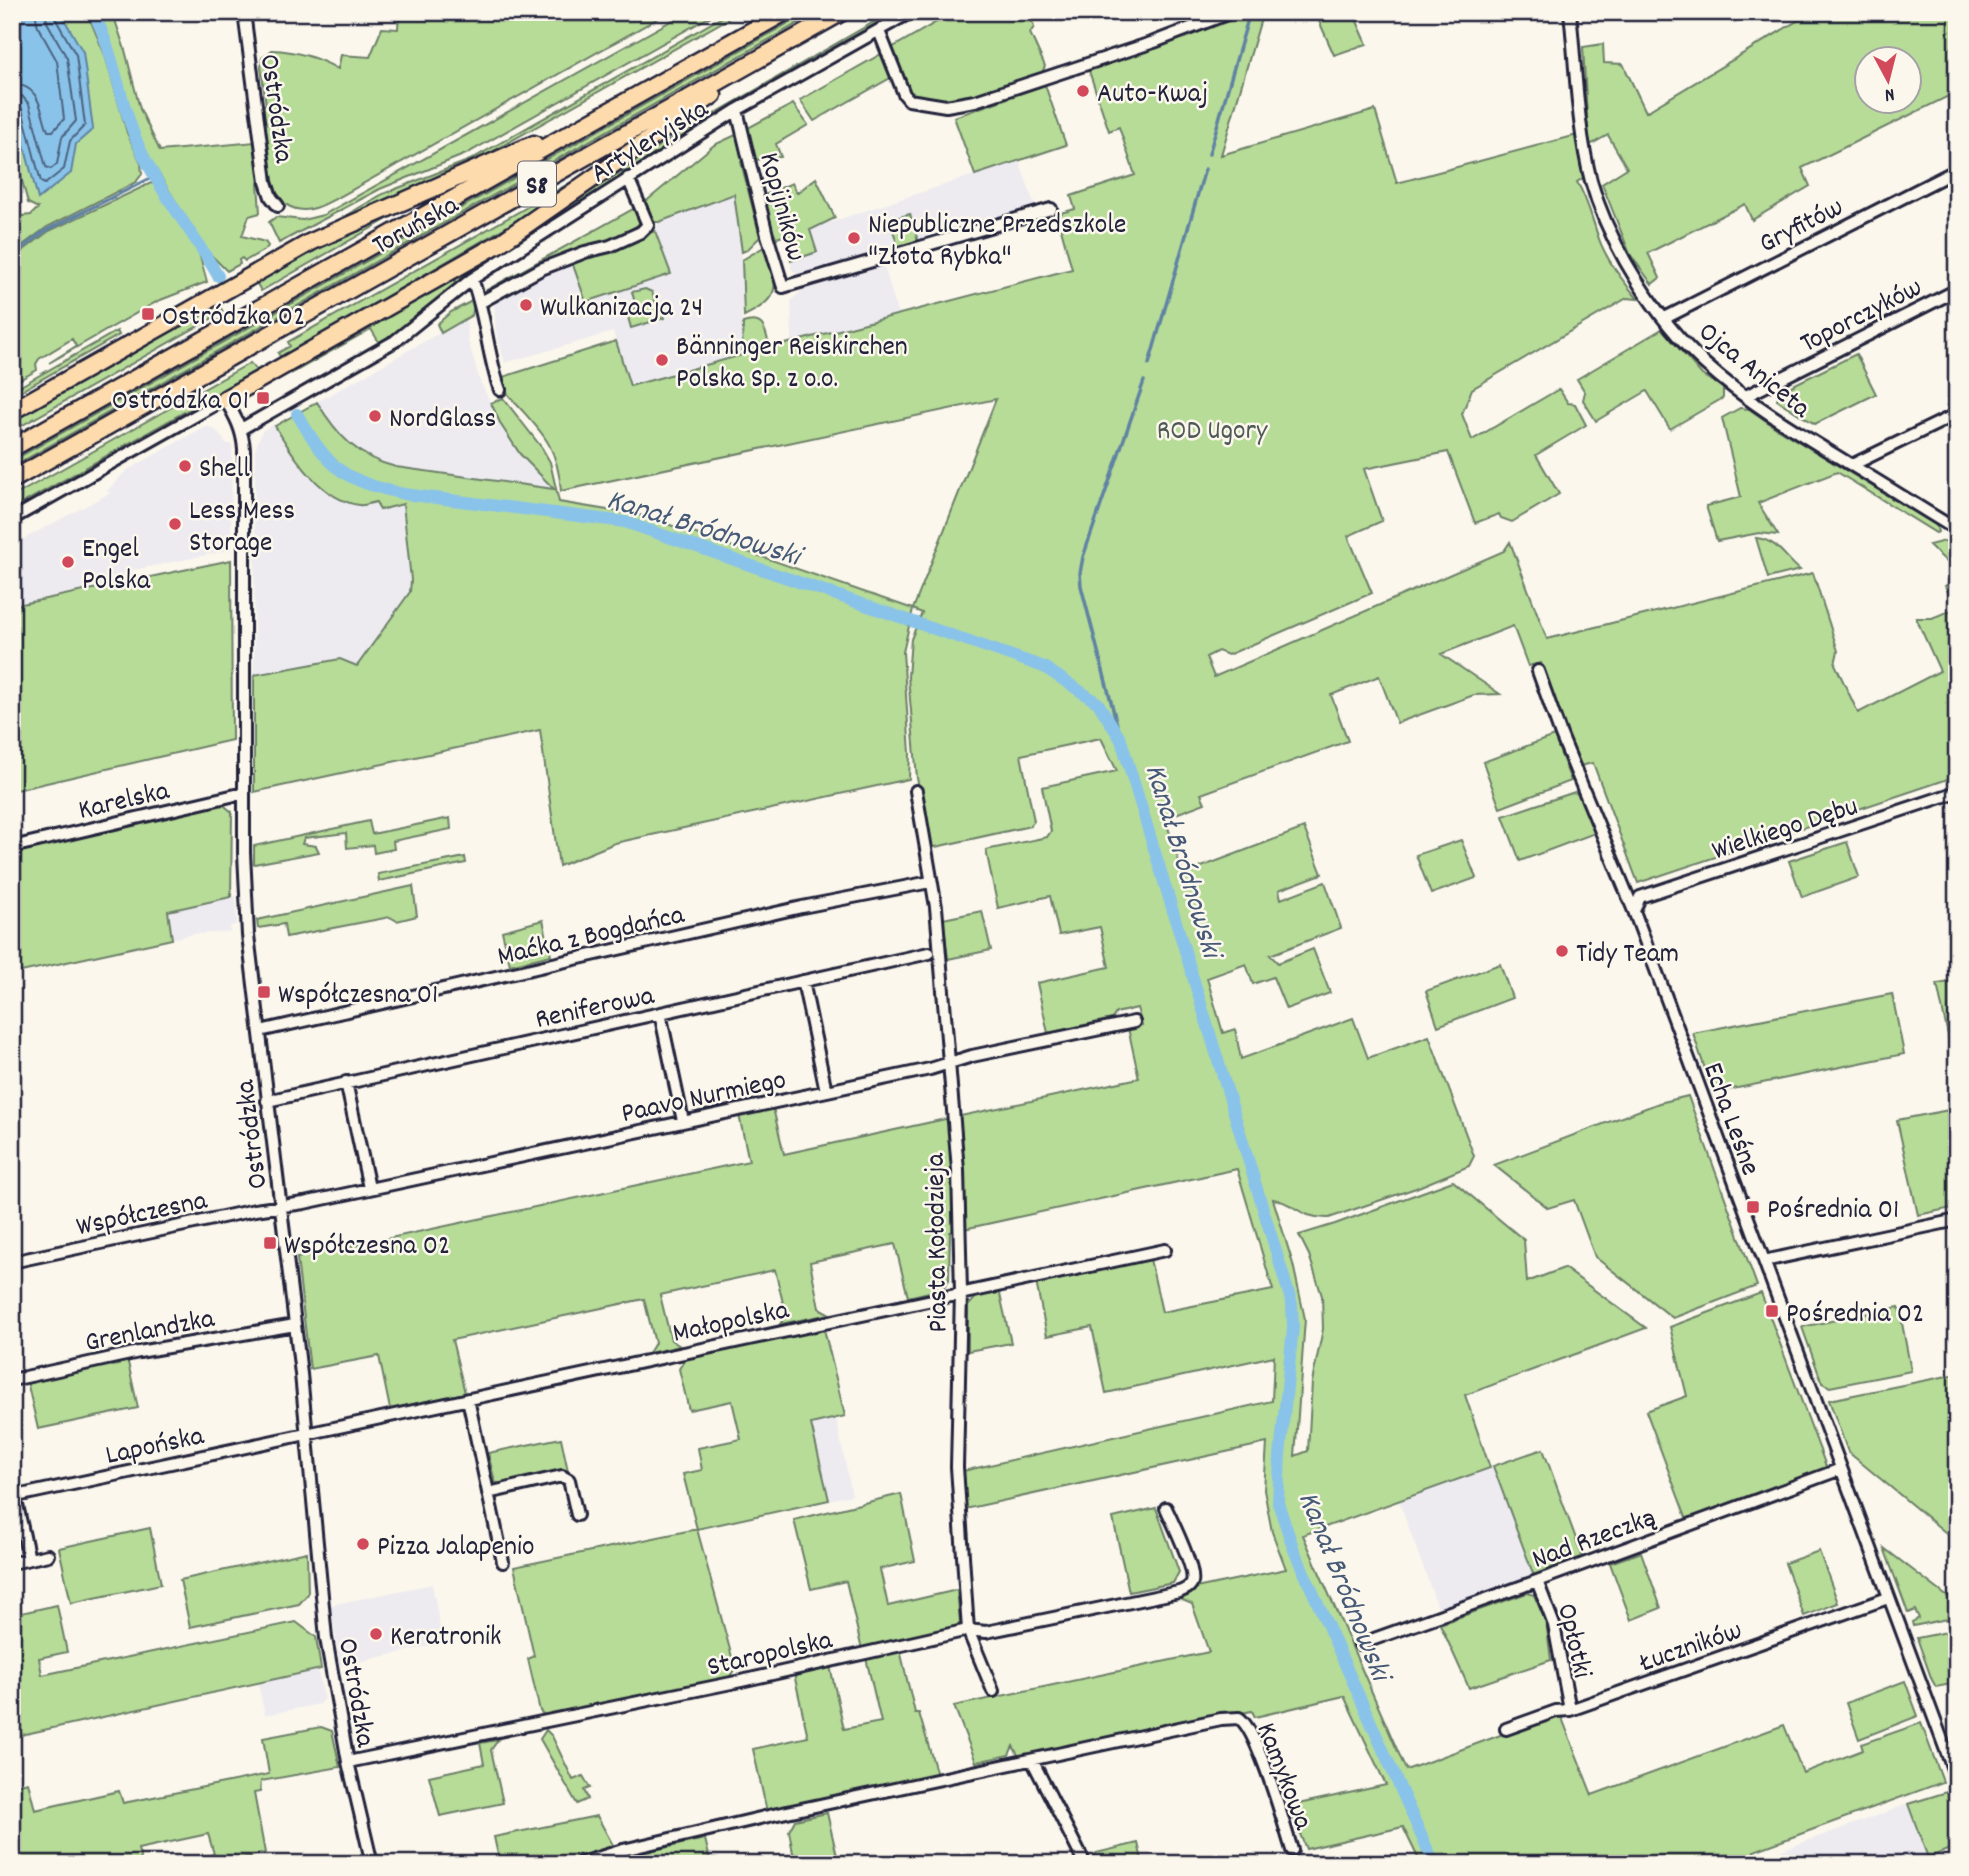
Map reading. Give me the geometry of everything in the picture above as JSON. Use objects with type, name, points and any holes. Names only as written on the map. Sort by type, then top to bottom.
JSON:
[{"type":"highway","name":"Toruńska","points":[[12,448],[785,12]]},
{"type":"highway","name":"Toruńska","points":[[12,480],[842,12]]},
{"type":"highway","points":[[225,399],[499,243],[806,32]]},
{"type":"highway","points":[[12,411],[336,230],[437,188],[628,101]]},
{"type":"street","name":"Ostródzka","points":[[244,12],[266,182],[271,197],[278,206]]},
{"type":"street","name":"Artyleryjska","points":[[241,429],[400,338],[472,279],[737,110],[911,12]]},
{"type":"street","points":[[879,31],[904,94],[909,100],[946,106],[1003,93],[1154,42],[1232,12]]},
{"type":"street","name":"Ojca Aniceta","points":[[1570,12],[1585,151],[1591,180],[1625,263],[1665,318],[1704,363],[1746,396],[1803,436],[1957,530]]},
{"type":"street","name":"Kopijników","points":[[737,110],[767,235],[783,287],[1051,209]]},
{"type":"street","name":"Gryfitów","points":[[1665,318],[1957,170]]},
{"type":"street","points":[[481,302],[541,269],[585,252],[610,246],[641,232],[648,225],[628,178]]},
{"type":"street","points":[[472,279],[481,302],[494,374],[500,390]]},
{"type":"street","name":"Toporczyków","points":[[1746,396],[1957,290]]},
{"type":"street","name":"Ostródzka","points":[[225,399],[241,429],[243,441],[245,898],[295,1325],[326,1638],[348,1762],[372,1864]]},
{"type":"street","points":[[12,519],[225,399]]},
{"type":"street","points":[[1852,465],[1957,415]]},
{"type":"street","name":"Echa Leśne","points":[[1538,670],[1561,734],[1634,911],[1957,1780]]},
{"type":"street","name":"Piasta Kołodzieja","points":[[916,791],[937,918],[958,1170],[961,1292],[957,1467],[968,1630],[993,1691]]},
{"type":"street","name":"Wielkiego Dębu","points":[[1634,911],[1640,897],[1957,792]]},
{"type":"street","name":"Karelska","points":[[12,847],[244,793]]},
{"type":"street","name":"Maćka z Bogdańca","points":[[260,1031],[802,907],[930,882]]},
{"type":"street","name":"Reniferowa","points":[[267,1101],[929,953]]},
{"type":"street","points":[[803,981],[826,1091]]},
{"type":"street","points":[[660,1013],[683,1121]]},
{"type":"street","name":"Paavo Nurmiego","points":[[281,1208],[930,1069],[949,1062],[1134,1022]]},
{"type":"street","points":[[346,1082],[369,1188]]},
{"type":"street","name":"Współczesna","points":[[12,1262],[255,1210],[281,1208]]},
{"type":"street","points":[[1764,1261],[1957,1220]]},
{"type":"street","name":"Małopolska","points":[[306,1434],[1165,1250]]},
{"type":"street","name":"Grenlandzka","points":[[12,1380],[139,1352],[295,1325]]},
{"type":"street","points":[[468,1399],[503,1562]]},
{"type":"street","name":"Lapońska","points":[[14,1496],[306,1434]]},
{"type":"street","name":"Nad Rzeczką","points":[[1360,1644],[1841,1469]]},
{"type":"street","points":[[488,1493],[562,1476],[569,1480],[577,1515]]},
{"type":"street","points":[[14,1496],[29,1559]]},
{"type":"street","name":"Staropolska","points":[[348,1762],[741,1682],[968,1630],[986,1632],[1179,1592],[1190,1586],[1193,1578],[1182,1543],[1166,1508]]},
{"type":"street","points":[[12,1563],[48,1555]]},
{"type":"street","name":"Opłotki","points":[[1537,1581],[1554,1625],[1570,1710]]},
{"type":"street","name":"Łuczników","points":[[1506,1729],[1556,1711],[1570,1710],[1888,1598]]},
{"type":"street","name":"Kamykowa","points":[[1032,1760],[1221,1719],[1239,1718],[1250,1731],[1292,1850]]},
{"type":"street","points":[[578,1864],[622,1850],[761,1818],[1032,1760],[1085,1864]]},
{"type":"shaded area","points":[[1019,160],[1035,206],[800,276],[791,269],[789,236]]},
{"type":"shaded area","points":[[735,194],[742,260],[742,355],[629,386],[613,332],[505,363],[496,332],[494,303],[552,270],[572,262],[671,273],[655,231],[659,222]]},
{"type":"shaded area","points":[[884,265],[898,315],[792,343],[791,301],[802,290]]},
{"type":"shaded area","points":[[466,318],[468,340],[480,381],[501,425],[520,454],[555,490],[396,467],[375,460],[343,439],[317,402]]},
{"type":"shaded area","points":[[274,424],[298,463],[328,491],[337,496],[403,504],[409,547],[410,592],[357,666],[340,659],[254,675],[255,450],[262,431]]},
{"type":"shaded area","points":[[206,426],[216,430],[226,443],[232,445],[231,550],[124,572],[125,582],[12,606],[12,545],[110,493],[107,491],[126,471]]},
{"type":"shaded area","points":[[236,896],[237,922],[236,925],[230,926],[230,932],[193,934],[172,939],[168,911]]},
{"type":"shaded area","points":[[836,1418],[852,1495],[829,1500],[811,1424]]},
{"type":"shaded area","points":[[1493,1466],[1534,1576],[1439,1611],[1399,1501]]},
{"type":"shaded area","points":[[432,1584],[443,1643],[340,1666],[331,1605]]},
{"type":"shaded area","points":[[318,1670],[324,1699],[320,1704],[265,1715],[258,1684]]},
{"type":"shaded area","points":[[1908,1804],[1928,1858],[1911,1864],[1744,1864]]},
{"type":"green space","points":[[12,12],[87,12],[105,55],[127,133],[141,163],[142,174],[136,182],[47,227],[12,253],[12,217],[31,215],[38,208],[28,203],[12,150]]},
{"type":"green space","points":[[97,12],[118,12],[113,14],[140,109],[160,151],[255,142],[261,182],[258,183],[260,213],[249,216],[242,236],[265,242],[268,246],[266,249],[245,261],[242,258],[239,260],[240,264],[227,271],[205,249],[146,153],[132,117],[108,36]]},
{"type":"green space","points":[[399,12],[669,12],[341,196],[311,209],[290,207],[278,196],[269,172],[261,104],[266,105],[262,58],[272,50],[289,52],[306,55],[338,69],[341,55],[370,57],[382,28],[398,29]]},
{"type":"green space","points":[[687,12],[718,12],[466,154],[380,189],[279,243],[269,222],[276,217],[303,220],[323,215]]},
{"type":"green space","points":[[731,12],[740,12],[463,168],[331,224],[383,194],[470,160]]},
{"type":"green space","points":[[808,12],[818,12],[12,467],[12,461]]},
{"type":"green space","points":[[891,12],[900,12],[691,132],[520,246],[394,336],[380,344],[371,329],[291,374],[303,363],[511,245],[662,144]]},
{"type":"green space","points":[[954,12],[1029,12],[1034,27],[1030,33],[1045,66],[1042,73],[1004,90],[961,100],[931,100],[908,92],[890,49]]},
{"type":"green space","name":"ROD Ugory","points":[[1244,12],[1263,12],[1221,155],[1375,110],[1397,183],[1577,135],[1583,178],[1577,182],[1606,255],[1638,299],[1627,298],[1472,389],[1462,414],[1472,440],[1559,389],[1568,403],[1575,404],[1586,425],[1536,455],[1559,494],[1512,522],[1501,518],[1499,514],[1475,523],[1448,452],[1364,469],[1382,521],[1348,536],[1372,593],[1228,655],[1218,651],[1206,657],[1214,677],[1504,551],[1510,542],[1547,639],[1813,573],[1838,651],[1835,664],[1858,713],[1940,671],[1916,618],[1932,618],[1952,610],[1951,598],[1945,586],[1954,581],[1954,569],[1929,545],[1957,538],[1957,776],[1638,883],[1593,763],[1580,766],[1541,663],[1528,666],[1513,626],[1441,654],[1500,694],[1474,695],[1397,723],[1379,676],[1331,695],[1348,741],[1201,794],[1205,803],[1165,818],[1183,874],[1304,828],[1322,874],[1279,890],[1281,899],[1325,882],[1341,928],[1270,955],[1278,963],[1313,949],[1330,993],[1286,1009],[1273,977],[1253,984],[1246,964],[1207,978],[1223,1033],[1235,1029],[1241,1059],[1353,1018],[1368,1058],[1429,1036],[1474,1156],[1469,1166],[1416,1188],[1329,1218],[1311,1216],[1273,1199],[1293,1264],[1305,1319],[1295,1456],[1308,1451],[1312,1382],[1323,1329],[1322,1296],[1309,1255],[1299,1235],[1453,1181],[1524,1240],[1527,1282],[1564,1268],[1646,1328],[1465,1395],[1490,1468],[1303,1535],[1406,1770],[1560,1713],[1592,1795],[1784,1725],[1803,1773],[1863,1750],[1861,1744],[1921,1723],[1943,1782],[1754,1851],[1757,1859],[1744,1864],[1421,1864],[1403,1827],[1306,1849],[1289,1806],[1386,1785],[1344,1696],[1255,1717],[1252,1711],[1019,1757],[1013,1746],[1009,1755],[976,1762],[954,1706],[1209,1652],[1192,1604],[1180,1599],[1196,1588],[1286,1569],[1272,1532],[1264,1490],[1267,1443],[965,1509],[963,1471],[1272,1401],[1274,1356],[1106,1393],[1092,1327],[1047,1336],[1036,1282],[1150,1259],[1162,1312],[1273,1290],[1237,1169],[964,1229],[956,1117],[1139,1078],[1128,1028],[1142,1025],[1137,1008],[1116,1013],[1112,1019],[1048,1033],[1037,983],[1109,967],[1100,927],[1059,935],[1050,896],[998,908],[986,850],[1047,837],[1051,831],[1042,787],[1117,771],[1101,738],[1021,755],[1034,821],[1030,826],[931,848],[917,778],[908,677],[911,639],[922,613],[913,609],[996,399],[561,491],[559,473],[550,447],[536,426],[506,392],[503,377],[616,341],[630,386],[742,355],[743,323],[751,321],[760,324],[770,348],[1072,269],[1057,214],[1075,209],[1071,196],[1135,175],[1119,127],[1109,131],[1088,68],[1233,19],[1235,15]]},
{"type":"green space","points":[[1315,12],[1353,12],[1367,44],[1334,55]]},
{"type":"green space","points":[[1812,12],[1957,12],[1957,92],[1924,108],[1924,46],[1854,46],[1854,116],[1908,116],[1802,168],[1810,186],[1752,220],[1745,204],[1648,253],[1660,278],[1652,284],[1630,254],[1602,184],[1627,168],[1608,135],[1590,145],[1588,133],[1583,47],[1603,44],[1604,63],[1623,64],[1646,112]]},
{"type":"green space","points":[[883,53],[892,77],[814,121],[800,100]]},
{"type":"green space","points":[[1045,85],[1066,145],[975,175],[954,117]]},
{"type":"green space","points":[[793,104],[808,125],[776,144],[781,157],[755,160],[746,129]]},
{"type":"green space","points":[[738,134],[744,160],[741,162],[760,237],[747,250],[742,252],[734,194],[659,222],[648,217],[644,203],[714,145]]},
{"type":"green space","points":[[607,162],[530,213],[281,358],[278,353],[290,346],[288,342]]},
{"type":"green space","points":[[816,178],[835,218],[810,230],[817,252],[791,261],[788,234],[777,238],[771,228],[767,218],[765,195],[792,183],[797,193]]},
{"type":"green space","points":[[151,183],[159,186],[199,253],[207,282],[158,301],[49,363],[76,346],[72,339],[39,359],[37,370],[12,384],[12,259],[49,231]]},
{"type":"green space","points":[[414,204],[261,291],[256,282],[321,246]]},
{"type":"green space","points":[[635,208],[640,221],[638,225],[607,243],[586,246],[489,292],[485,291]]},
{"type":"green space","points":[[910,214],[918,241],[898,247],[890,220]]},
{"type":"green space","points":[[655,231],[671,274],[586,302],[572,262]]},
{"type":"green space","points":[[764,247],[773,271],[774,288],[766,302],[744,316],[742,260]]},
{"type":"green space","points":[[645,289],[652,292],[656,304],[660,303],[664,318],[631,328],[626,310],[636,307],[632,292]]},
{"type":"green space","points":[[472,301],[472,315],[441,333],[437,324],[451,312]]},
{"type":"green space","points":[[218,303],[223,312],[12,431],[12,419]]},
{"type":"green space","points":[[1662,329],[1702,375],[1723,388],[1723,398],[1670,429],[1647,391],[1596,421],[1583,400],[1585,392],[1577,379]]},
{"type":"green space","points":[[117,331],[119,335],[12,396],[12,391]]},
{"type":"green space","points":[[1856,354],[1876,394],[1815,424],[1777,400],[1779,392]]},
{"type":"green space","points":[[250,363],[257,371],[12,509],[12,497]]},
{"type":"green space","points":[[503,398],[550,462],[559,502],[644,516],[913,609],[903,652],[910,753],[909,779],[615,843],[559,866],[540,730],[254,792],[254,675],[340,659],[357,666],[410,592],[403,504],[380,510],[376,502],[359,505],[332,495],[299,463],[275,426],[317,402],[332,425],[350,444],[370,458],[383,463],[554,489],[520,454],[501,425],[491,403]]},
{"type":"green space","points":[[1740,408],[1749,409],[1936,525],[1938,532],[1837,472],[1758,503],[1778,535],[1759,533],[1717,541],[1706,506],[1741,497],[1722,418]]},
{"type":"green space","points":[[1756,538],[1770,542],[1800,570],[1768,578]]},
{"type":"green space","points":[[231,560],[232,740],[12,791],[12,606]]},
{"type":"green space","points":[[1554,736],[1571,781],[1500,808],[1483,762]]},
{"type":"green space","points":[[1575,792],[1580,797],[1595,833],[1520,861],[1503,816]]},
{"type":"green space","points":[[220,802],[232,812],[231,897],[168,911],[172,939],[12,974],[12,849]]},
{"type":"green space","points":[[450,818],[451,829],[393,841],[394,849],[374,853],[373,845],[347,848],[346,833],[304,838],[302,844],[316,846],[319,852],[254,864],[254,846],[369,821],[372,834]]},
{"type":"green space","points":[[1461,840],[1476,878],[1431,894],[1416,855]]},
{"type":"green space","points":[[1847,842],[1859,877],[1802,897],[1789,861]]},
{"type":"green space","points":[[465,857],[466,863],[379,881],[378,874]]},
{"type":"green space","points":[[413,886],[417,916],[397,921],[390,917],[286,937],[284,924],[258,928],[257,920]]},
{"type":"green space","points":[[982,911],[991,950],[948,959],[943,919]]},
{"type":"green space","points":[[543,920],[551,955],[510,965],[502,931]]},
{"type":"green space","points":[[1500,964],[1512,998],[1438,1026],[1426,991]]},
{"type":"green space","points":[[1957,981],[1957,1044],[1950,1045],[1937,984]]},
{"type":"green space","points":[[1892,994],[1904,1054],[1713,1093],[1693,1033]]},
{"type":"green space","points":[[1688,1096],[1757,1286],[1673,1318],[1595,1257],[1574,1200],[1548,1208],[1494,1165],[1659,1103]]},
{"type":"green space","points":[[773,1108],[784,1154],[950,1118],[955,1231],[950,1232],[949,1280],[942,1289],[908,1297],[895,1244],[810,1262],[819,1308],[830,1314],[780,1324],[786,1315],[775,1270],[660,1295],[671,1340],[680,1346],[649,1353],[655,1343],[644,1299],[452,1340],[465,1393],[390,1409],[379,1356],[310,1369],[297,1258],[749,1161],[739,1115]]},
{"type":"green space","points":[[1949,1110],[1957,1147],[1957,1207],[1918,1215],[1897,1120]]},
{"type":"green space","points":[[999,1290],[1011,1343],[968,1351],[968,1306],[978,1295]]},
{"type":"green space","points":[[1761,1293],[1827,1469],[1687,1520],[1646,1411],[1687,1396],[1670,1327]]},
{"type":"green space","points":[[1899,1307],[1911,1371],[1830,1387],[1822,1383],[1802,1327]]},
{"type":"green space","points":[[824,1329],[845,1416],[811,1424],[829,1500],[697,1529],[683,1474],[702,1470],[698,1448],[741,1439],[732,1401],[689,1410],[679,1369],[685,1359]]},
{"type":"green space","points":[[127,1358],[138,1408],[38,1429],[27,1381],[110,1362],[112,1366],[119,1365],[119,1360]]},
{"type":"green space","points":[[1957,1374],[1957,1542],[1848,1452],[1829,1400]]},
{"type":"green space","points":[[561,1438],[568,1471],[501,1485],[495,1482],[488,1453]]},
{"type":"green space","points":[[1543,1449],[1583,1558],[1534,1576],[1493,1466]]},
{"type":"green space","points":[[901,1494],[915,1561],[880,1569],[888,1606],[957,1590],[960,1622],[954,1629],[862,1650],[846,1581],[811,1589],[794,1520]]},
{"type":"green space","points":[[1156,1508],[1179,1572],[1173,1583],[1129,1592],[1113,1518]]},
{"type":"green space","points":[[150,1528],[161,1584],[71,1603],[59,1548]]},
{"type":"green space","points":[[697,1529],[735,1668],[729,1678],[546,1717],[540,1711],[528,1659],[534,1656],[514,1567]]},
{"type":"green space","points":[[1884,1548],[1957,1604],[1957,1617],[1913,1626],[1912,1622],[1919,1618],[1915,1610],[1908,1613]]},
{"type":"green space","points":[[1819,1551],[1838,1603],[1804,1616],[1785,1563]]},
{"type":"green space","points":[[307,1552],[308,1594],[299,1604],[190,1627],[180,1580]]},
{"type":"green space","points":[[1641,1552],[1661,1608],[1631,1620],[1610,1563]]},
{"type":"green space","points":[[1527,1593],[1534,1595],[1546,1621],[1551,1660],[1469,1688],[1440,1624]]},
{"type":"green space","points":[[57,1605],[67,1652],[39,1658],[42,1675],[296,1622],[316,1637],[321,1669],[12,1737],[12,1615]]},
{"type":"green space","points":[[1957,1630],[1957,1683],[1936,1687],[1917,1638]]},
{"type":"green space","points":[[900,1650],[915,1713],[919,1713],[937,1775],[767,1812],[753,1749],[808,1737],[794,1674],[830,1666],[844,1729],[881,1722],[866,1658]]},
{"type":"green space","points":[[1905,1681],[1918,1716],[1859,1739],[1846,1703]]},
{"type":"green space","points":[[321,1727],[332,1731],[340,1767],[261,1781],[260,1792],[254,1793],[265,1853],[216,1864],[171,1864],[214,1854],[208,1834],[138,1849],[142,1864],[12,1864],[12,1786],[28,1782],[35,1810],[119,1791],[123,1803],[269,1774],[263,1738]]},
{"type":"green space","points":[[546,1730],[552,1736],[573,1780],[583,1776],[590,1788],[584,1790],[588,1799],[577,1804],[540,1739]]},
{"type":"green space","points":[[498,1740],[491,1750],[503,1803],[440,1816],[429,1776],[484,1764],[480,1743]]},
{"type":"green space","points":[[1947,1792],[1957,1820],[1957,1846],[1928,1858],[1908,1804]]},
{"type":"green space","points":[[827,1813],[837,1856],[795,1864],[789,1831],[795,1820]]},
{"type":"green space","points":[[597,1816],[614,1847],[558,1864],[545,1864],[544,1860],[528,1864],[500,1864],[494,1837]]},
{"type":"green space","points":[[705,1839],[711,1864],[633,1863],[636,1854]]},
{"type":"green space","points":[[1138,1843],[1143,1864],[1095,1864],[1093,1859],[1096,1853]]},
{"type":"water","points":[[12,12],[60,12],[83,52],[93,129],[76,144],[71,173],[38,199],[12,98]]},
{"type":"waterway","name":"Kanał Bródnowski","points":[[93,12],[107,44],[126,111],[146,161],[218,276]]},
{"type":"waterway","points":[[1209,154],[1250,12]]},
{"type":"waterway","points":[[1149,364],[1205,169]]},
{"type":"waterway","points":[[12,256],[45,231],[155,176]]},
{"type":"waterway","points":[[1121,740],[1081,586],[1080,573],[1083,557],[1144,381]]},
{"type":"waterway","name":"Kanał Bródnowski","points":[[297,414],[329,460],[351,477],[365,483],[404,494],[625,522],[1044,667],[1098,703],[1121,740],[1292,1304],[1293,1328],[1280,1455],[1278,1503],[1294,1550],[1434,1864]]},
{"type":"place","name":"Auto-Kwaj","points":[[1083,91]]},
{"type":"place","name":"Niepubliczne Przedszkole \"Złota Rybka\"","points":[[854,238]]},
{"type":"place","name":"Wulkanizacja 24","points":[[526,305]]},
{"type":"place","name":"Ostródzka 02","points":[[148,314]]},
{"type":"place","name":"Bänninger Reiskirchen Polska Sp. z o.o.","points":[[662,360]]},
{"type":"place","name":"Ostródzka 01","points":[[263,398]]},
{"type":"place","name":"NordGlass","points":[[375,416]]},
{"type":"place","name":"Shell","points":[[185,466]]},
{"type":"place","name":"Less Mess Storage","points":[[175,524]]},
{"type":"place","name":"Engel Polska","points":[[68,562]]},
{"type":"place","name":"Tidy Team","points":[[1562,951]]},
{"type":"place","name":"Współczesna 01","points":[[264,992]]},
{"type":"place","name":"Pośrednia 01","points":[[1753,1207]]},
{"type":"place","name":"Współczesna 02","points":[[270,1243]]},
{"type":"place","name":"Pośrednia 02","points":[[1772,1311]]},
{"type":"place","name":"Pizza Jalapenio","points":[[363,1544]]},
{"type":"place","name":"Keratronik","points":[[376,1634]]}]
